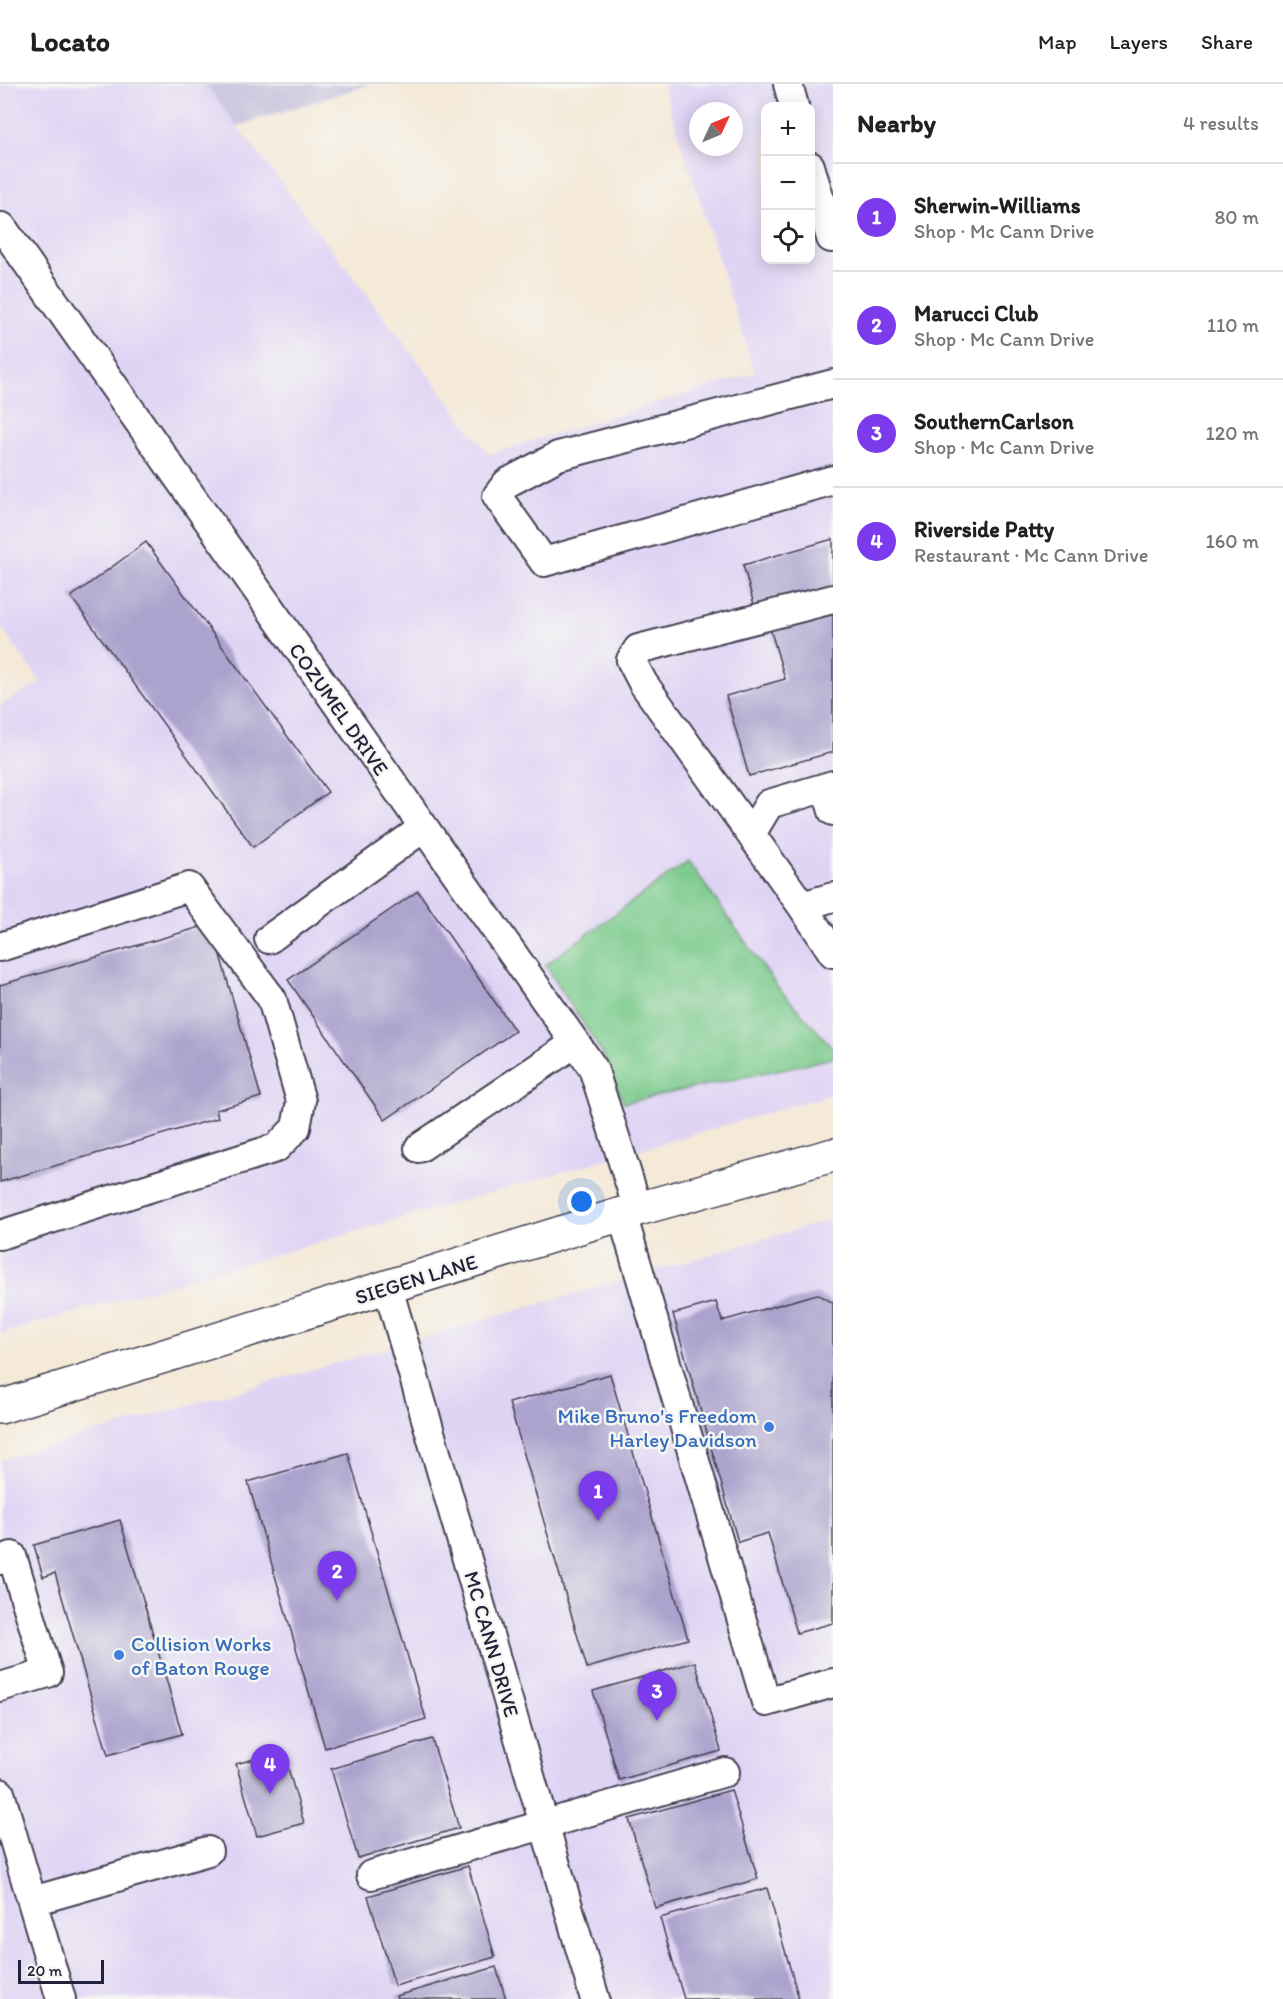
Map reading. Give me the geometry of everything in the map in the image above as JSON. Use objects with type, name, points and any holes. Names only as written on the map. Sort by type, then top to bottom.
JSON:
[{"type":"main road","name":"SIEGEN LANE","points":[[0,1407],[630,1212],[833,1155]]},
{"type":"street","points":[[788,84],[793,102]]},
{"type":"street","points":[[815,183],[831,238],[833,237]]},
{"type":"street","name":"COZUMEL DRIVE","points":[[2,227],[593,1068],[630,1212],[766,1702],[833,1683]]},
{"type":"street","points":[[833,384],[558,456],[507,483],[496,496],[544,562],[833,480]]},
{"type":"street","points":[[833,599],[638,649],[630,660],[643,683],[833,953]]},
{"type":"street","points":[[751,834],[769,804],[831,795]]},
{"type":"street","points":[[269,939],[423,828]]},
{"type":"street","points":[[0,947],[189,887],[272,999],[301,1101],[296,1128],[276,1148],[0,1235]]},
{"type":"street","points":[[802,906],[833,897]]},
{"type":"street","points":[[419,1148],[575,1043]]},
{"type":"street","name":"MC CANN DRIVE","points":[[388,1288],[595,1999]]},
{"type":"street","points":[[0,1560],[12,1556],[48,1673],[0,1687]]},
{"type":"street","points":[[371,1875],[725,1772]]},
{"type":"street","points":[[0,1793],[61,1999]]},
{"type":"street","points":[[33,1901],[208,1851]]},
{"type":"shaded area","points":[[0,84],[205,84],[489,454],[755,373],[662,84],[833,84],[833,1094],[0,1334],[0,705],[41,682],[0,626]]},
{"type":"shaded area","points":[[205,84],[371,84],[237,126]]},
{"type":"shaded area","points":[[833,1219],[833,1999],[0,1999],[0,1460]]},
{"type":"green space","points":[[688,861],[776,985],[833,1048],[833,1058],[624,1103],[603,1054],[545,965]]},
{"type":"building","points":[[833,539],[833,586],[755,608],[743,565]]},
{"type":"building","points":[[146,542],[328,792],[253,847],[71,597]]},
{"type":"building","points":[[833,610],[833,752],[749,776],[726,696],[785,679],[770,628]]},
{"type":"building","points":[[418,891],[515,1031],[385,1120],[288,980]]},
{"type":"building","points":[[211,924],[261,1097],[216,1110],[218,1118],[0,1182],[0,985]]},
{"type":"building","name":"Mike Bruno's Freedom Harley Davidson","points":[[817,1294],[833,1303],[833,1623],[797,1633],[768,1533],[738,1542],[673,1314],[716,1302],[722,1321]]},
{"type":"building","points":[[610,1374],[688,1639],[587,1668],[509,1403]]},
{"type":"building","points":[[348,1453],[426,1719],[325,1748],[248,1482]]},
{"type":"building","name":"Collision Works of Baton Rouge","points":[[120,1520],[182,1734],[108,1755],[55,1573],[43,1577],[34,1545]]},
{"type":"building","points":[[695,1662],[721,1751],[619,1780],[593,1691]]},
{"type":"building","points":[[432,1739],[459,1828],[358,1858],[331,1769]]},
{"type":"building","points":[[283,1751],[304,1823],[257,1836],[236,1764]]},
{"type":"building","points":[[731,1790],[758,1879],[655,1908],[629,1819]]},
{"type":"building","points":[[468,1866],[495,1957],[395,1986],[368,1896]]},
{"type":"building","points":[[767,1888],[799,1999],[684,1999],[660,1918]]},
{"type":"building","points":[[496,1967],[506,1999],[397,1999],[396,1996]]},
{"type":"place","name":"Mike Bruno's Freedom Harley Davidson","points":[[769,1427]]},
{"type":"place","name":"Sherwin-Williams","points":[[598,1521]]},
{"type":"place","name":"Marucci Club","points":[[337,1601]]},
{"type":"place","name":"Collision Works of Baton Rouge","points":[[119,1655]]},
{"type":"place","name":"SouthernCarlson","points":[[657,1721]]},
{"type":"place","name":"Riverside Patty","points":[[270,1794]]}]
